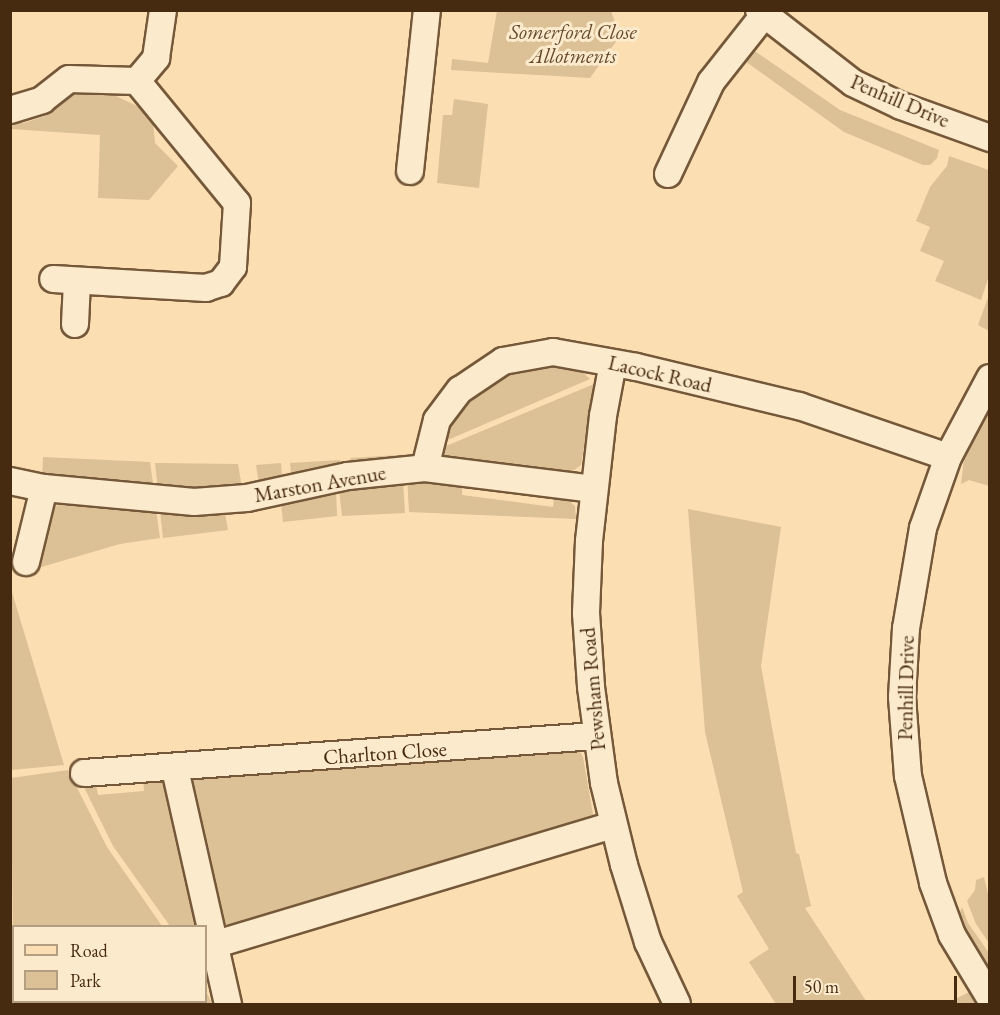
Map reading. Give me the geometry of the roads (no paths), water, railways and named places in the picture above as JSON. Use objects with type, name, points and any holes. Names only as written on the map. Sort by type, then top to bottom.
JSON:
[{"type":"street","points":[[137,81],[156,58],[163,10]]},
{"type":"street","points":[[410,171],[426,10]]},
{"type":"street","points":[[668,174],[687,126],[711,82],[762,13]]},
{"type":"street","name":"Penhill Drive","points":[[762,13],[819,60],[873,94],[990,138]]},
{"type":"street","points":[[10,110],[42,100],[69,79],[137,81],[232,193],[238,217],[233,267],[221,283],[206,288],[65,280],[75,324]]},
{"type":"street","name":"Lacock Road","points":[[425,468],[437,420],[460,390],[492,366],[553,352],[613,363],[799,406],[948,457]]},
{"type":"street","name":"Pewsham Road","points":[[613,363],[594,489],[586,613],[596,736],[614,825],[648,942],[677,1005]]},
{"type":"street","name":"Penhill Drive","points":[[990,378],[948,457],[923,528],[911,591],[903,667],[903,739],[916,815],[942,911],[990,998]]},
{"type":"street","name":"Marston Avenue","points":[[10,481],[44,488],[162,500],[221,501],[348,476],[425,468],[594,489]]},
{"type":"street","points":[[26,562],[44,488]]},
{"type":"street","name":"Charlton Close","points":[[84,773],[175,769],[596,736]]},
{"type":"street","points":[[175,769],[228,1005]]},
{"type":"street","points":[[213,945],[614,825]]},
{"type":"park label","name":"Somerford Close Allotments","points":[[573,44]]}]
